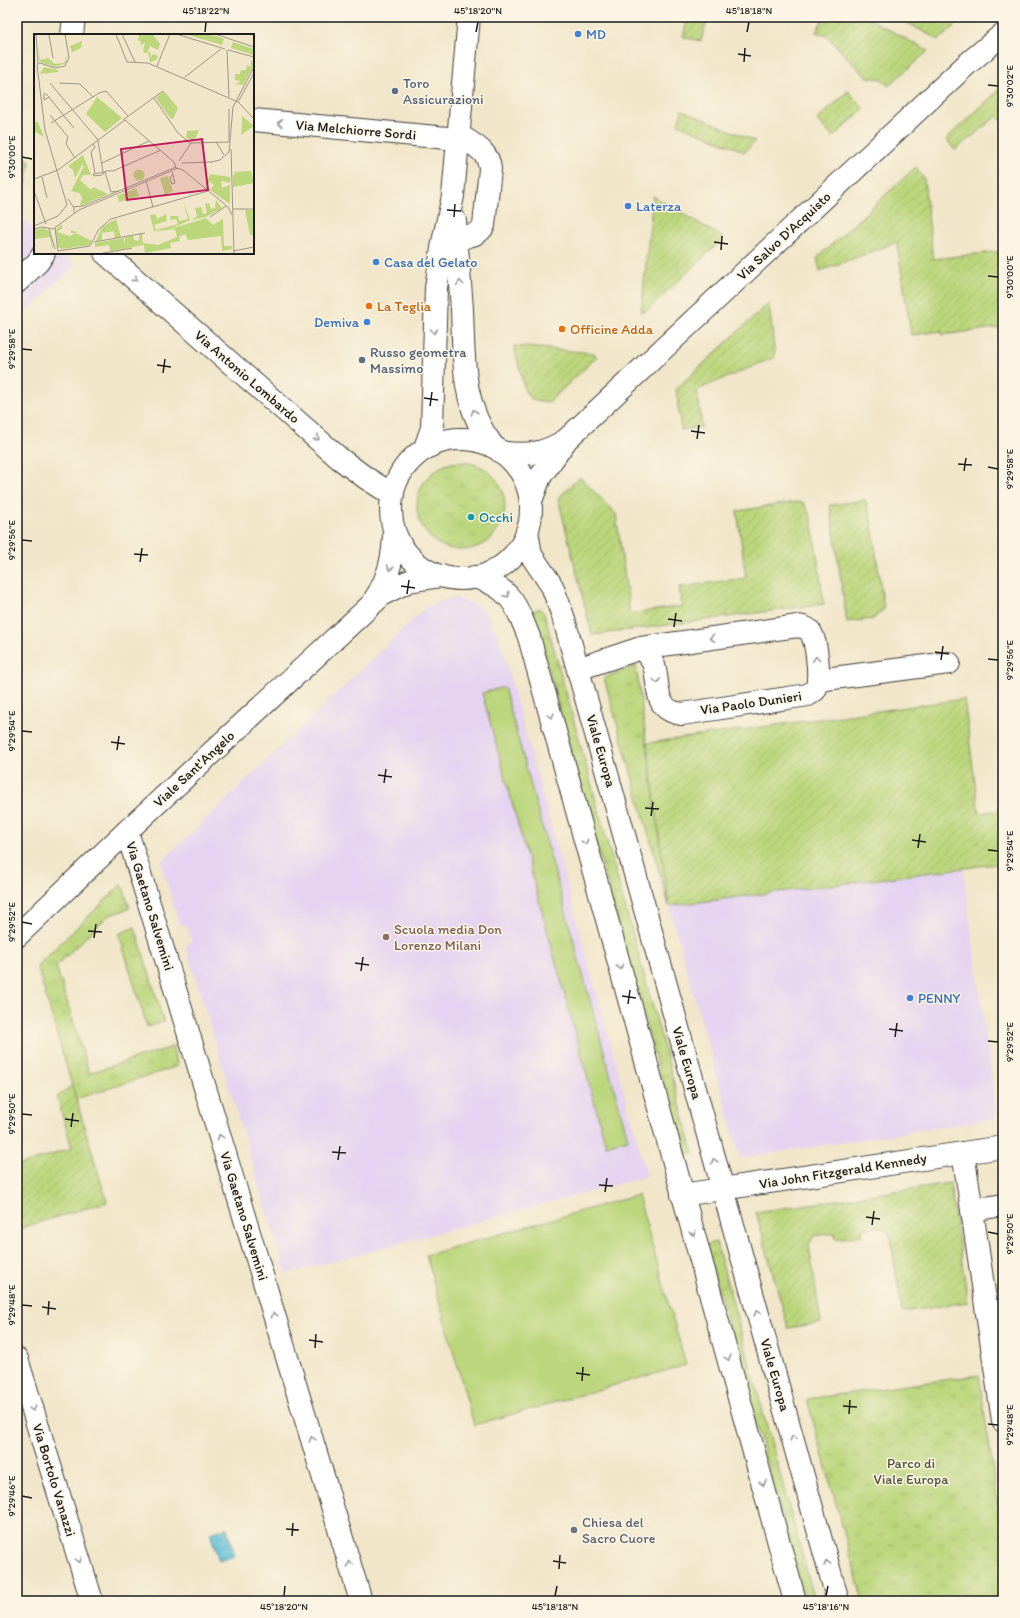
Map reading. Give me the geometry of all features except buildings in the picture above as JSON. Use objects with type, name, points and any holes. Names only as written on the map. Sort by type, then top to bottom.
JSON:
[{"type":"street","points":[[72,34],[74,17]]},
{"type":"street","points":[[426,448],[432,428],[436,288],[453,196],[469,17]]},
{"type":"street","name":"Via Salvo D'Acquisto","points":[[497,449],[531,455],[556,446],[567,439],[966,65],[1003,34]]},
{"type":"street","name":"Via Melchiorre Sordi","points":[[254,120],[458,137]]},
{"type":"street","points":[[456,239],[476,234],[481,231],[484,225],[490,169],[490,161],[486,155],[458,137]]},
{"type":"street","points":[[453,196],[466,383],[473,411],[481,431],[497,449],[511,460],[524,479],[531,501],[529,524],[521,545],[506,563],[486,574],[464,579],[441,576],[420,566],[404,550],[394,529],[391,506],[396,484],[408,463],[426,448],[447,440],[470,439],[497,449]]},
{"type":"street","points":[[17,282],[38,262],[43,254]]},
{"type":"street","name":"Via Antonio Lombardo","points":[[106,254],[339,458],[366,478],[393,495]]},
{"type":"street","name":"Via Salvo D'Acquisto","points":[[531,501],[540,477],[567,439]]},
{"type":"street","name":"Viale Sant'Angelo","points":[[372,604],[387,578],[392,563],[394,529]]},
{"type":"street","name":"Viale Europa","points":[[527,531],[532,555],[552,586],[558,601],[578,669],[838,1601]]},
{"type":"street","name":"Viale Sant'Angelo","points":[[17,936],[127,831],[372,604],[396,586],[417,579],[441,576]]},
{"type":"street","points":[[474,577],[490,581],[506,591],[519,610],[529,636],[795,1601]]},
{"type":"street","name":"Via Paolo Dunieri","points":[[578,669],[641,648],[798,626],[806,628],[811,632],[814,642],[818,680],[815,690],[808,695],[682,714],[674,713],[667,710],[662,704],[658,694],[653,659],[641,648]]},
{"type":"street","points":[[818,680],[949,663]]},
{"type":"street","name":"Via Gaetano Salvemini","points":[[127,831],[361,1601]]},
{"type":"street","name":"Via John Fitzgerald Kennedy","points":[[682,1195],[1003,1147]]},
{"type":"street","points":[[963,1153],[972,1210],[995,1311],[1003,1421]]},
{"type":"street","points":[[972,1210],[1003,1205]]},
{"type":"street","name":"Via Bortolo Vanazzi","points":[[17,1359],[92,1601]]},
{"type":"shaded area","points":[[17,173],[27,179],[20,217],[34,229],[34,254],[62,254],[75,265],[17,320]]},
{"type":"shaded area","name":"Scuola media Don Lorenzo Milani","points":[[455,598],[470,602],[485,611],[499,637],[647,1176],[286,1274],[186,947],[191,941],[189,933],[186,925],[179,924],[161,862],[426,607],[446,599]]},
{"type":"shaded area","points":[[963,869],[997,1118],[740,1158],[669,906]]},
{"type":"green space","points":[[688,17],[713,17],[707,20],[701,41],[683,37]]},
{"type":"green space","points":[[824,17],[866,17],[928,51],[888,86],[882,79],[866,77],[827,36],[816,32]]},
{"type":"green space","points":[[896,17],[964,17],[939,40]]},
{"type":"green space","points":[[1003,86],[1003,122],[997,116],[955,150],[946,139]]},
{"type":"green space","points":[[848,91],[864,109],[833,137],[817,120]]},
{"type":"green space","points":[[682,110],[755,141],[745,152],[678,124]]},
{"type":"green space","points":[[17,152],[30,161],[20,217],[17,225]]},
{"type":"green space","points":[[916,167],[924,179],[933,259],[1003,251],[1003,296],[1001,296],[1003,327],[942,335],[942,331],[911,335],[897,242],[820,271],[817,258]]},
{"type":"green space","points":[[653,196],[724,238],[647,310],[641,312]]},
{"type":"green space","points":[[769,303],[775,357],[697,390],[702,427],[681,430],[676,389]]},
{"type":"green space","points":[[514,346],[594,353],[597,357],[550,401],[538,402],[532,399],[525,391]]},
{"type":"green space","points":[[461,462],[478,465],[492,475],[502,489],[505,506],[502,523],[492,537],[478,547],[461,550],[444,547],[430,537],[420,523],[417,506],[420,489],[430,475],[444,465]]},
{"type":"green space","points":[[580,477],[616,514],[630,614],[682,606],[679,587],[746,578],[737,511],[796,502],[804,503],[812,520],[824,604],[592,635],[558,498]]},
{"type":"green space","points":[[865,500],[871,518],[884,609],[873,619],[847,622],[830,505]]},
{"type":"green space","points":[[536,609],[540,609],[544,613],[693,1152],[682,1155],[534,617],[533,613]]},
{"type":"green space","points":[[636,666],[669,906],[604,678]]},
{"type":"green space","points":[[504,687],[628,1139],[606,1145],[482,693]]},
{"type":"green space","points":[[964,699],[979,813],[1003,810],[1003,863],[669,906],[647,743]]},
{"type":"green space","points":[[122,884],[130,908],[108,916],[56,966],[89,1073],[172,1047],[178,1066],[76,1099],[37,966]]},
{"type":"green space","points":[[135,927],[164,1022],[147,1027],[119,934]]},
{"type":"green space","points":[[72,1085],[107,1202],[17,1229],[17,1166],[72,1148],[57,1097]]},
{"type":"green space","points":[[950,1183],[968,1302],[902,1312],[890,1234],[881,1227],[862,1229],[863,1235],[836,1239],[835,1233],[814,1236],[809,1245],[821,1323],[788,1328],[756,1212]]},
{"type":"green space","points":[[638,1195],[686,1365],[474,1425],[426,1255]]},
{"type":"green space","points":[[716,1242],[815,1601],[805,1601],[706,1245]]},
{"type":"green space","name":"Parco di Viale Europa","points":[[979,1375],[1003,1539],[1003,1601],[863,1601],[807,1399]]},
{"type":"water","points":[[227,1528],[235,1556],[219,1561],[210,1533]]},
{"type":"place","name":"MD","points":[[578,34]]},
{"type":"place","name":"Toro Assicurazioni","points":[[395,91]]},
{"type":"place","name":"Laterza","points":[[628,206]]},
{"type":"place","name":"Casa del Gelato","points":[[376,262]]},
{"type":"place","name":"La Teglia","points":[[369,306]]},
{"type":"place","name":"Demiva","points":[[367,322]]},
{"type":"place","name":"Officine Adda","points":[[562,329]]},
{"type":"place","name":"Russo geometra Massimo","points":[[362,360]]},
{"type":"place","name":"Occhi","points":[[471,517]]},
{"type":"place","name":"Scuola media Don Lorenzo Milani","points":[[386,937]]},
{"type":"place","name":"PENNY","points":[[910,998]]},
{"type":"place","name":"Chiesa del Sacro Cuore","points":[[574,1530]]}]
